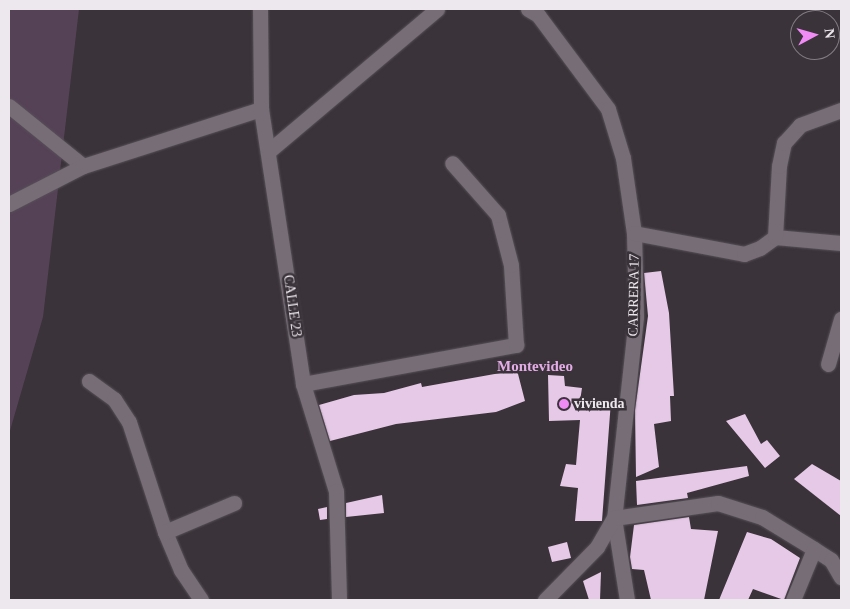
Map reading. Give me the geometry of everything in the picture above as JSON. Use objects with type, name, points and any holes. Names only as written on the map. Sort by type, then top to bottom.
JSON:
[{"type":"street","name":"CALLE 23","points":[[260,9],[261,109],[304,384],[336,491],[336,600]]},
{"type":"street","points":[[269,151],[437,9]]},
{"type":"street","name":"CARRERA 17","points":[[535,11],[608,109],[623,158],[634,233],[636,317],[614,518],[627,600]]},
{"type":"street","points":[[9,106],[83,166]]},
{"type":"street","points":[[9,204],[83,166],[261,109]]},
{"type":"street","points":[[775,237],[779,166],[784,143],[800,125],[841,110]]},
{"type":"street","points":[[304,384],[516,345],[511,265],[498,215],[452,163]]},
{"type":"street","points":[[634,233],[744,254],[760,248],[775,237],[841,243]]},
{"type":"street","points":[[828,364],[841,319]]},
{"type":"street","points":[[89,381],[114,399],[129,422],[165,532],[181,570],[200,600]]},
{"type":"street","points":[[165,532],[234,503]]},
{"type":"street","points":[[545,600],[597,547],[614,518],[718,503],[762,517],[831,560],[841,578]]},
{"type":"street","points":[[792,600],[814,549]]},
{"type":"shaded area","points":[[9,9],[79,9],[43,317],[9,434]]},
{"type":"building","points":[[661,271],[669,313],[674,396],[670,396],[671,421],[654,424],[659,467],[636,477],[635,410],[648,316],[644,273]]},
{"type":"building","points":[[517,370],[525,401],[496,412],[396,424],[330,441],[319,405],[354,395],[384,393],[421,383],[422,387]]},
{"type":"building","points":[[548,375],[564,376],[565,386],[582,388],[580,401],[611,401],[602,521],[575,521],[578,488],[560,486],[566,464],[576,465],[580,420],[549,421]]},
{"type":"building","points":[[745,414],[761,444],[767,440],[780,456],[765,468],[726,421]]},
{"type":"building","points":[[812,464],[841,481],[841,516],[794,479]]},
{"type":"building","points":[[747,466],[749,476],[687,493],[688,498],[637,505],[636,481]]},
{"type":"building","points":[[382,495],[384,513],[346,517],[346,503]]},
{"type":"building","points":[[327,507],[327,519],[320,520],[318,509]]},
{"type":"building","points":[[689,517],[691,529],[718,531],[704,600],[651,600],[644,570],[632,569],[630,557],[634,525]]},
{"type":"building","points":[[747,532],[771,539],[800,558],[784,600],[753,589],[748,600],[719,600]]},
{"type":"building","points":[[567,542],[571,558],[552,562],[548,547]]},
{"type":"building","points":[[601,572],[600,600],[589,600],[583,581]]},
{"type":"place","name":"vivienda","points":[[564,404]]},
{"type":"district","name":"Montevideo","points":[[535,367]]}]
